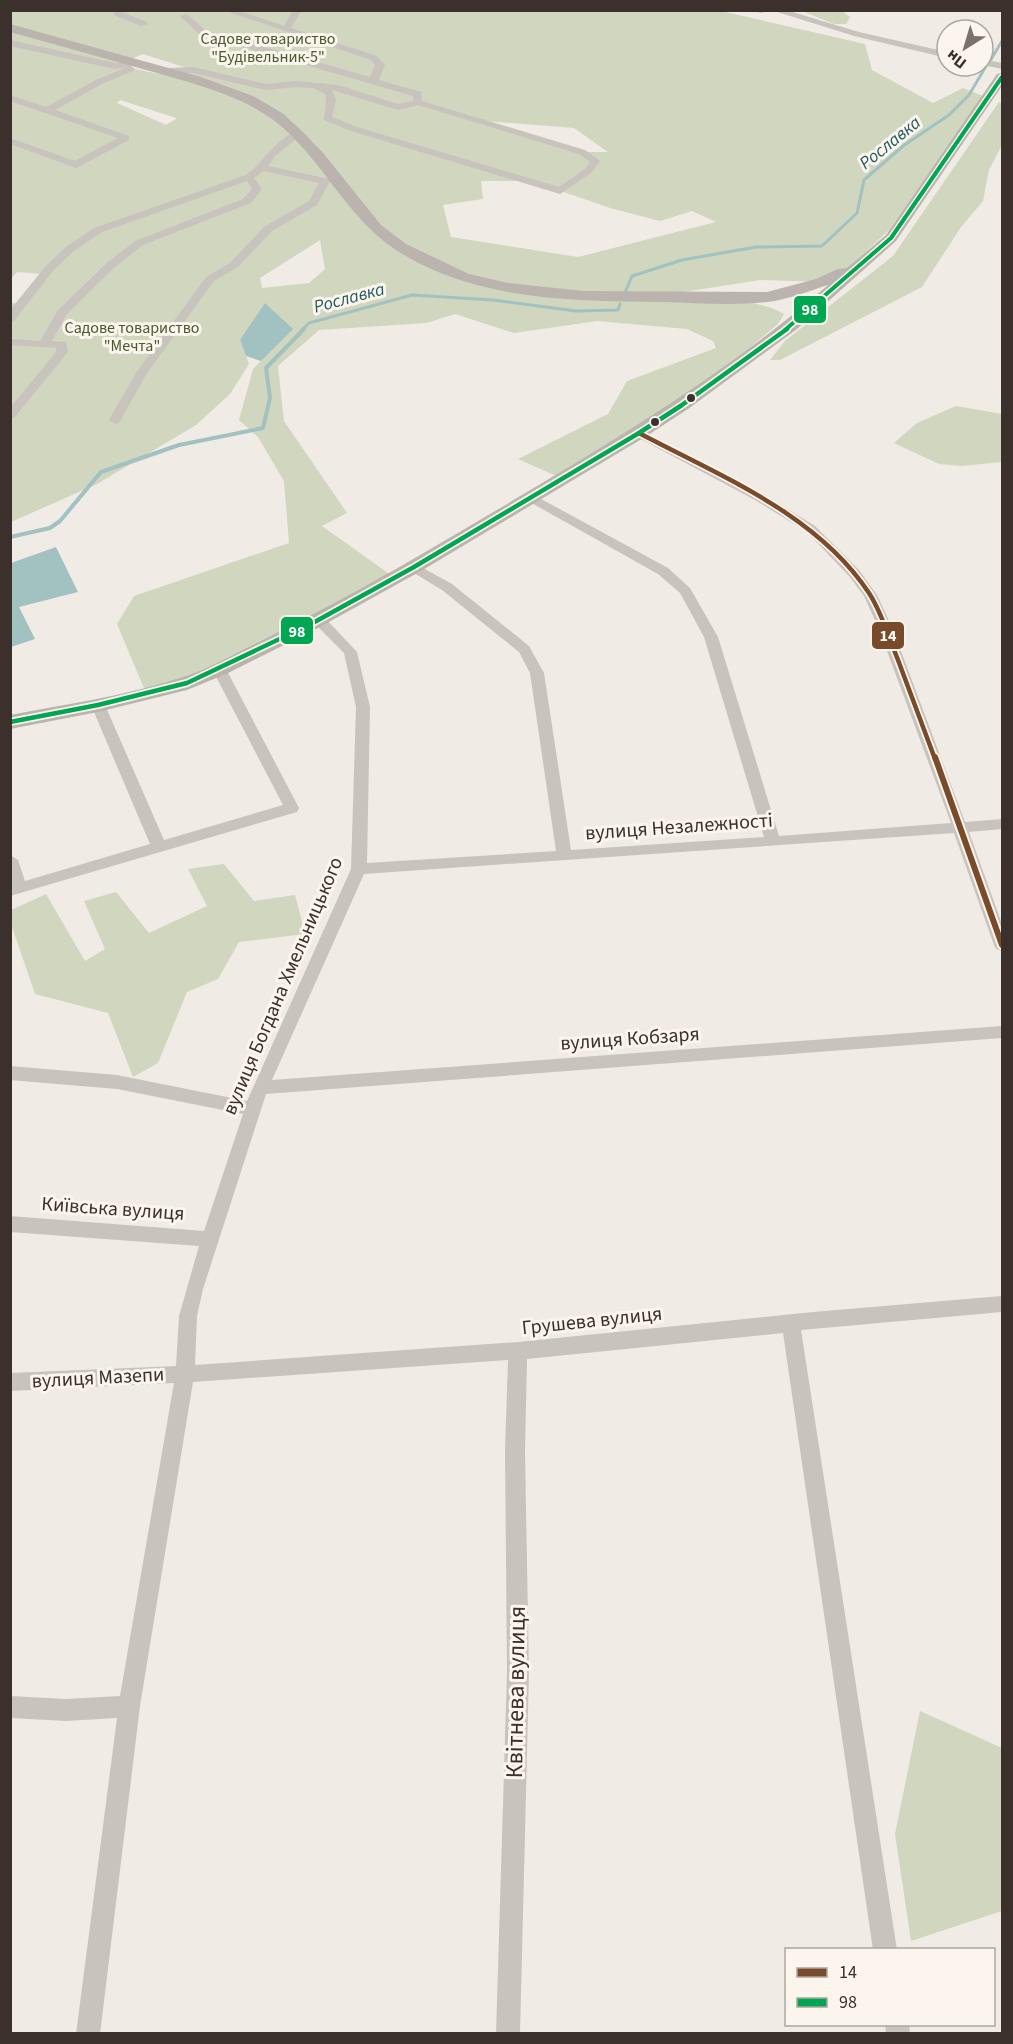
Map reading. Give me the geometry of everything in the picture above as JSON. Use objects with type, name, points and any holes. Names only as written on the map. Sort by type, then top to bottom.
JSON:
[{"type":"main road","points":[[10,28],[196,80],[248,99],[277,116],[297,134],[330,180],[376,228],[429,262],[464,277],[508,288],[584,296],[639,299],[779,298],[790,304],[795,315],[790,326]]},
{"type":"main road","points":[[10,722],[98,705],[187,683],[219,669],[319,620],[414,567],[639,433],[682,405],[790,326],[869,259],[904,222],[1002,77]]},
{"type":"main road","points":[[768,297],[822,282],[869,259]]},
{"type":"street","points":[[227,10],[374,57],[380,66],[374,80]]},
{"type":"street","points":[[285,30],[298,10]]},
{"type":"street","points":[[748,10],[762,10]]},
{"type":"street","points":[[775,10],[857,34],[935,52]]},
{"type":"street","points":[[117,11],[144,24]]},
{"type":"street","points":[[183,16],[202,32],[418,94],[417,102]]},
{"type":"street","points":[[10,43],[115,66],[134,64]]},
{"type":"street","points":[[48,110],[99,82],[132,68],[134,64]]},
{"type":"street","points":[[165,71],[193,70],[266,87],[296,84],[338,88],[398,107],[417,102],[582,152],[595,161],[588,171],[560,191],[354,129],[327,118],[331,100],[329,92],[315,86]]},
{"type":"street","points":[[10,98],[126,138],[76,165],[10,141]]},
{"type":"street","points":[[10,319],[60,255],[75,244],[98,230],[249,177],[262,168],[271,154],[297,134]]},
{"type":"street","points":[[116,420],[142,374],[210,279],[234,265],[268,229],[313,203],[330,180],[262,168]]},
{"type":"street","points":[[44,345],[62,312],[112,264],[139,243],[247,201],[257,189],[249,177]]},
{"type":"street","points":[[10,342],[62,344],[62,352],[10,416]]},
{"type":"street","points":[[639,433],[759,497],[812,529],[820,540],[854,573],[870,595],[885,627],[928,739],[1002,945]]},
{"type":"street","points":[[532,498],[663,571],[685,591],[711,637],[773,842]]},
{"type":"street","points":[[414,567],[447,587],[524,649],[537,673],[564,856]]},
{"type":"street","name":"вулиця Богдана Хмельницького","points":[[185,1374],[189,1316],[194,1289],[252,1109],[359,869],[363,707],[350,652],[319,620]]},
{"type":"street","points":[[10,860],[15,889],[292,808],[219,669]]},
{"type":"street","points":[[98,705],[159,847]]},
{"type":"street","name":"вулиця Незалежності","points":[[359,869],[773,842],[1002,824]]},
{"type":"street","name":"вулиця Кобзаря","points":[[260,1088],[1002,1032]]},
{"type":"street","points":[[10,1073],[117,1082],[252,1109]]},
{"type":"street","name":"Київська вулиця","points":[[10,1224],[212,1239]]},
{"type":"street","name":"Грушева вулиця","points":[[185,1374],[518,1351],[813,1320],[1002,1304]]},
{"type":"street","points":[[791,1324],[885,1948]]},
{"type":"street","name":"Квітнева вулиця","points":[[508,2034],[518,1673],[515,1451],[518,1351]]},
{"type":"street","points":[[88,2034],[129,1706],[185,1374]]},
{"type":"street","name":"вулиця Мазепи","points":[[10,1382],[185,1374]]},
{"type":"street","points":[[10,1707],[66,1710],[129,1706]]},
{"type":"green space","points":[[11,11],[721,11],[865,44],[872,70],[933,103],[963,88],[983,96],[889,230],[846,270],[822,282],[760,280],[645,298],[697,298],[755,303],[784,314],[778,324],[682,405],[563,479],[518,459],[608,414],[627,381],[716,348],[713,341],[687,329],[597,321],[514,333],[455,314],[426,323],[319,330],[278,366],[284,421],[347,513],[322,526],[395,578],[272,643],[146,693],[117,624],[134,596],[289,543],[284,481],[258,437],[239,420],[253,369],[292,329],[240,340],[249,364],[230,394],[196,425],[97,484],[11,522],[11,303],[20,304],[43,274],[17,272],[11,279]],"holes":[[[143,54],[190,69],[166,71],[159,74],[117,65]],[[120,100],[176,119],[166,125],[117,103]],[[485,121],[574,128],[608,152],[582,152]],[[481,181],[532,181],[610,208],[660,221],[692,211],[716,222],[578,257],[451,237],[443,205],[483,199]],[[320,240],[325,269],[309,283],[262,288],[260,278]]]},
{"type":"green space","points":[[802,11],[842,11],[850,17],[846,24],[834,24]]},
{"type":"green space","points":[[999,102],[1002,103],[1002,145],[989,170],[983,201],[961,227],[922,287],[780,360],[770,360],[785,341],[893,256]]},
{"type":"green space","points":[[956,406],[1002,414],[1002,462],[961,466],[939,464],[894,443],[917,423]]},
{"type":"green space","points":[[224,864],[254,901],[295,895],[305,934],[239,942],[218,979],[187,992],[158,1063],[133,1077],[108,1013],[35,994],[11,924],[11,910],[46,894],[85,961],[105,949],[84,901],[116,892],[149,933],[207,906],[188,869]]},
{"type":"green space","points":[[920,1711],[1002,1748],[1002,1911],[911,1941],[895,1834]]},
{"type":"water","points":[[265,303],[293,329],[261,361],[246,356],[240,340]]},
{"type":"water","points":[[56,547],[78,592],[19,607],[35,639],[11,647],[11,563]]},
{"type":"waterway","name":"Рославка","points":[[995,53],[1002,41]]},
{"type":"waterway","name":"Рославка","points":[[624,295],[632,276],[682,260],[756,247],[822,246],[857,213],[864,180],[903,146],[949,115],[969,95],[979,78]]},
{"type":"waterway","name":"Рославка","points":[[302,330],[309,323],[412,295],[493,300],[576,311],[618,310],[620,304]]},
{"type":"waterway","name":"Рославка","points":[[10,537],[50,528],[60,521],[101,472],[179,445],[263,428],[270,398],[266,368],[304,329]]},
{"type":"transit line","name":"98","points":[[10,722],[98,705],[187,683],[219,669],[311,624],[414,567],[639,433],[682,405],[791,326],[891,238],[1002,77]]},
{"type":"transit line","name":"14","points":[[639,433],[759,497],[811,529],[854,573],[870,595],[885,627],[928,739],[1002,945]]},
{"type":"park label","name":"Садове товариство \"Будівельник-5\"","points":[[268,48]]},
{"type":"park label","name":"Садове товариство \"Мечта\"","points":[[132,337]]}]
